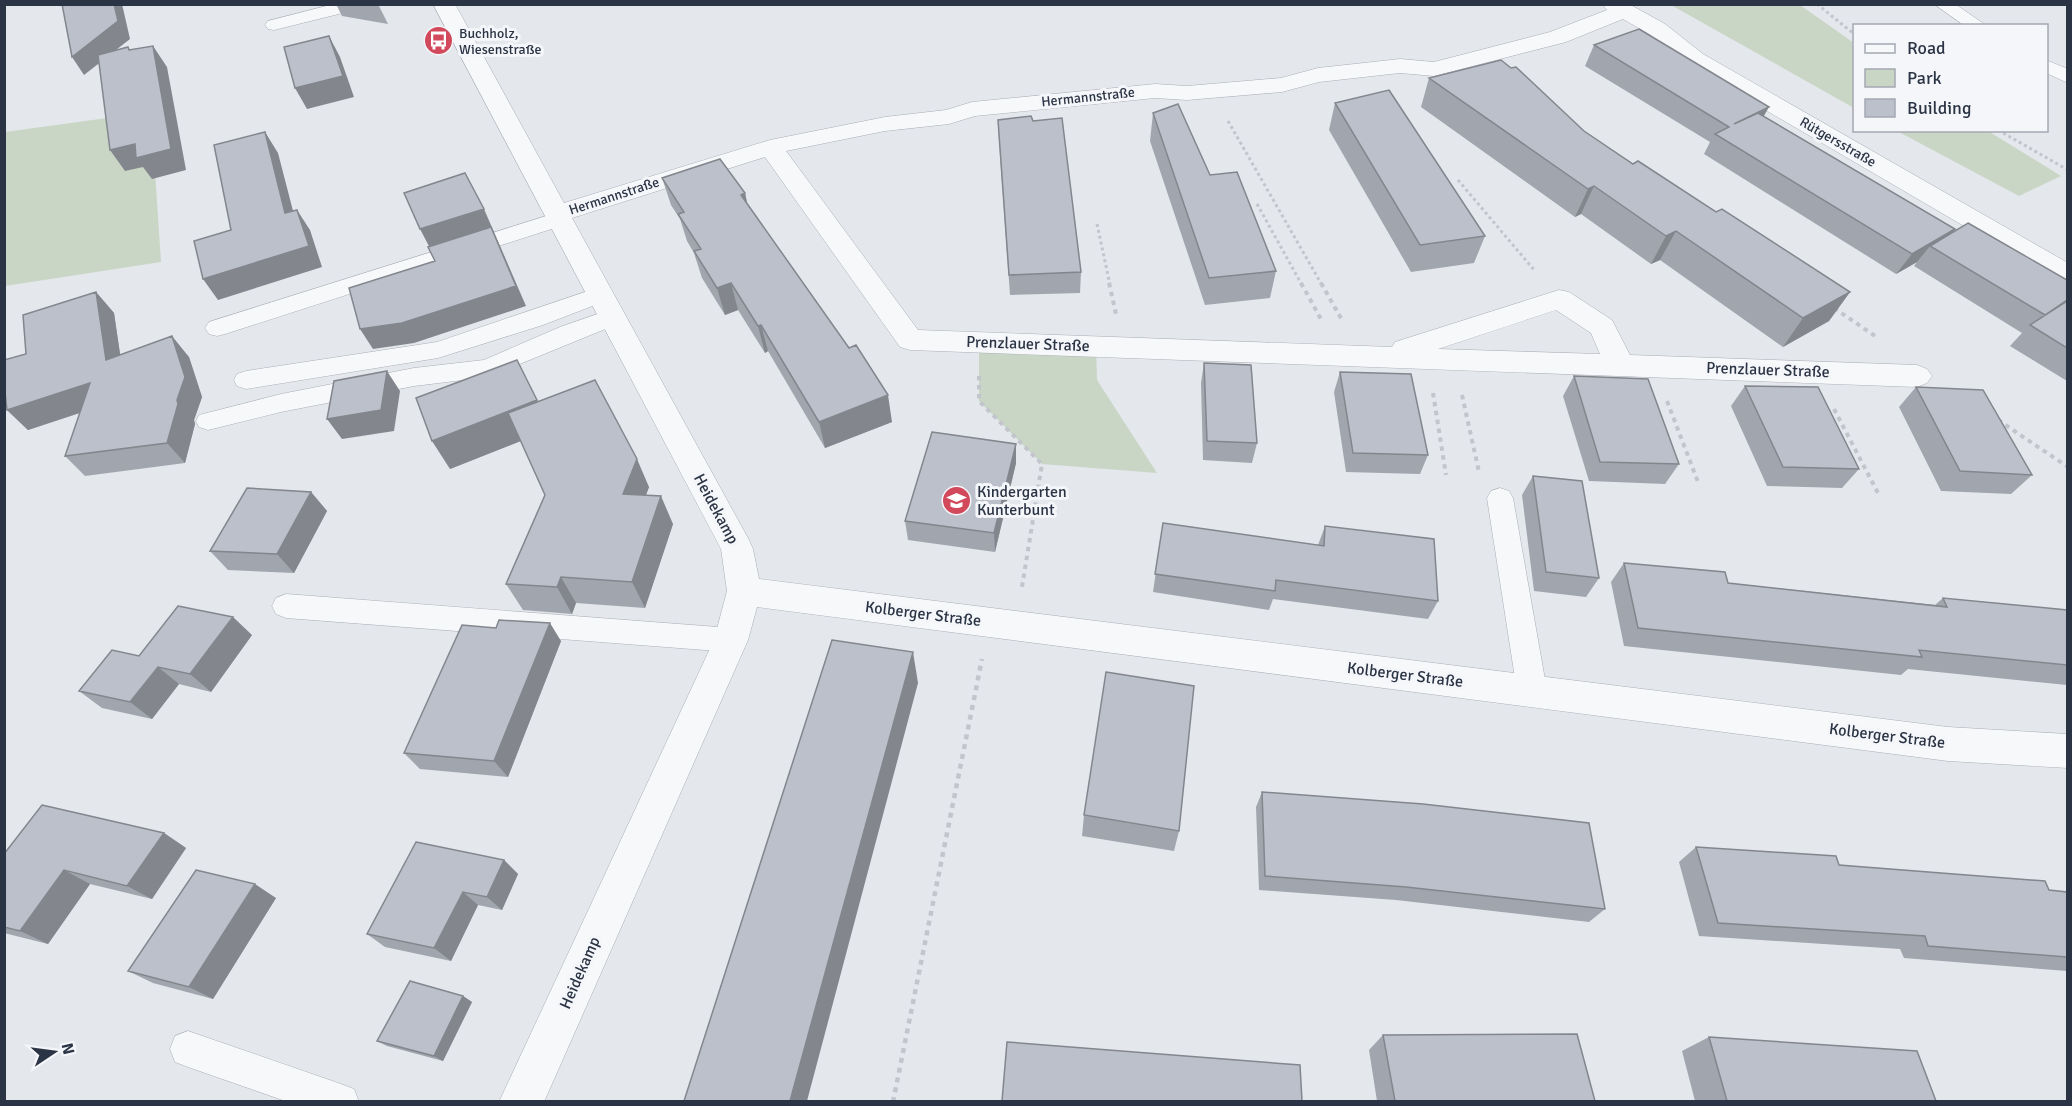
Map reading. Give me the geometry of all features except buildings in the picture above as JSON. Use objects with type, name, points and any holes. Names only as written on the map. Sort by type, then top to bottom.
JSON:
[{"type":"street","name":"Heidekamp","points":[[444,4],[737,549],[744,591],[731,640],[521,1101]]},
{"type":"street","name":"Hermannstraße","points":[[557,217],[770,147],[885,124],[948,117],[972,109],[1155,91],[1187,93],[1282,85],[1318,75],[1400,66],[1434,69],[1558,37],[1618,8]]},
{"type":"street","name":"Rütgersstraße","points":[[1618,8],[1657,29],[1695,59],[2067,275]]},
{"type":"street","name":"Prenzlauer Straße","points":[[770,147],[910,340],[1917,376]]},
{"type":"street","name":"Prenzlauer Straße","points":[[1362,356],[1559,299]]},
{"type":"street","points":[[1559,299],[1602,327],[1620,365]]},
{"type":"street","name":"Kolberger Straße","points":[[744,591],[1948,744],[2067,751]]},
{"type":"lane","points":[[274,25],[357,4]]},
{"type":"lane","points":[[1942,4],[1975,24]]},
{"type":"lane","points":[[2048,66],[2067,77]]},
{"type":"lane","points":[[217,328],[557,217]]},
{"type":"lane","points":[[246,380],[438,350],[535,319],[606,306]]},
{"type":"lane","points":[[208,421],[281,403],[403,379],[488,368],[568,333],[606,306]]},
{"type":"lane","points":[[1500,498],[1532,692]]},
{"type":"lane","points":[[286,606],[731,640]]},
{"type":"lane","points":[[188,1049],[341,1101]]},
{"type":"path","points":[[1817,4],[1853,33]]},
{"type":"path","points":[[1212,91],[1362,356]]},
{"type":"path","points":[[2001,132],[2067,170]]},
{"type":"path","points":[[1458,180],[1559,299]]},
{"type":"path","points":[[1257,204],[1362,356]]},
{"type":"path","points":[[1097,224],[1122,347]]},
{"type":"path","points":[[1825,302],[1895,349],[1917,376]]},
{"type":"path","points":[[893,1101],[1042,464],[979,401],[979,342]]},
{"type":"path","points":[[1441,358],[1446,475]]},
{"type":"path","points":[[1441,358],[1482,487],[1500,498]]},
{"type":"path","points":[[1654,366],[1698,482]]},
{"type":"path","points":[[1814,372],[1878,493]]},
{"type":"path","points":[[1993,417],[2067,467]]},
{"type":"green space","points":[[1671,5],[1800,5],[1853,42],[1853,107]]},
{"type":"green space","points":[[151,112],[161,262],[5,286],[5,132]]},
{"type":"green space","points":[[1899,132],[1990,132],[2061,176],[2019,196]]},
{"type":"green space","points":[[979,342],[1096,346],[1097,380],[1157,473],[1042,464],[979,401]]},
{"type":"place","name":"Buchholz, Wiesenstraße","points":[[438,41]]},
{"type":"place","name":"Kindergarten Kunterbunt","points":[[956,501]]}]
